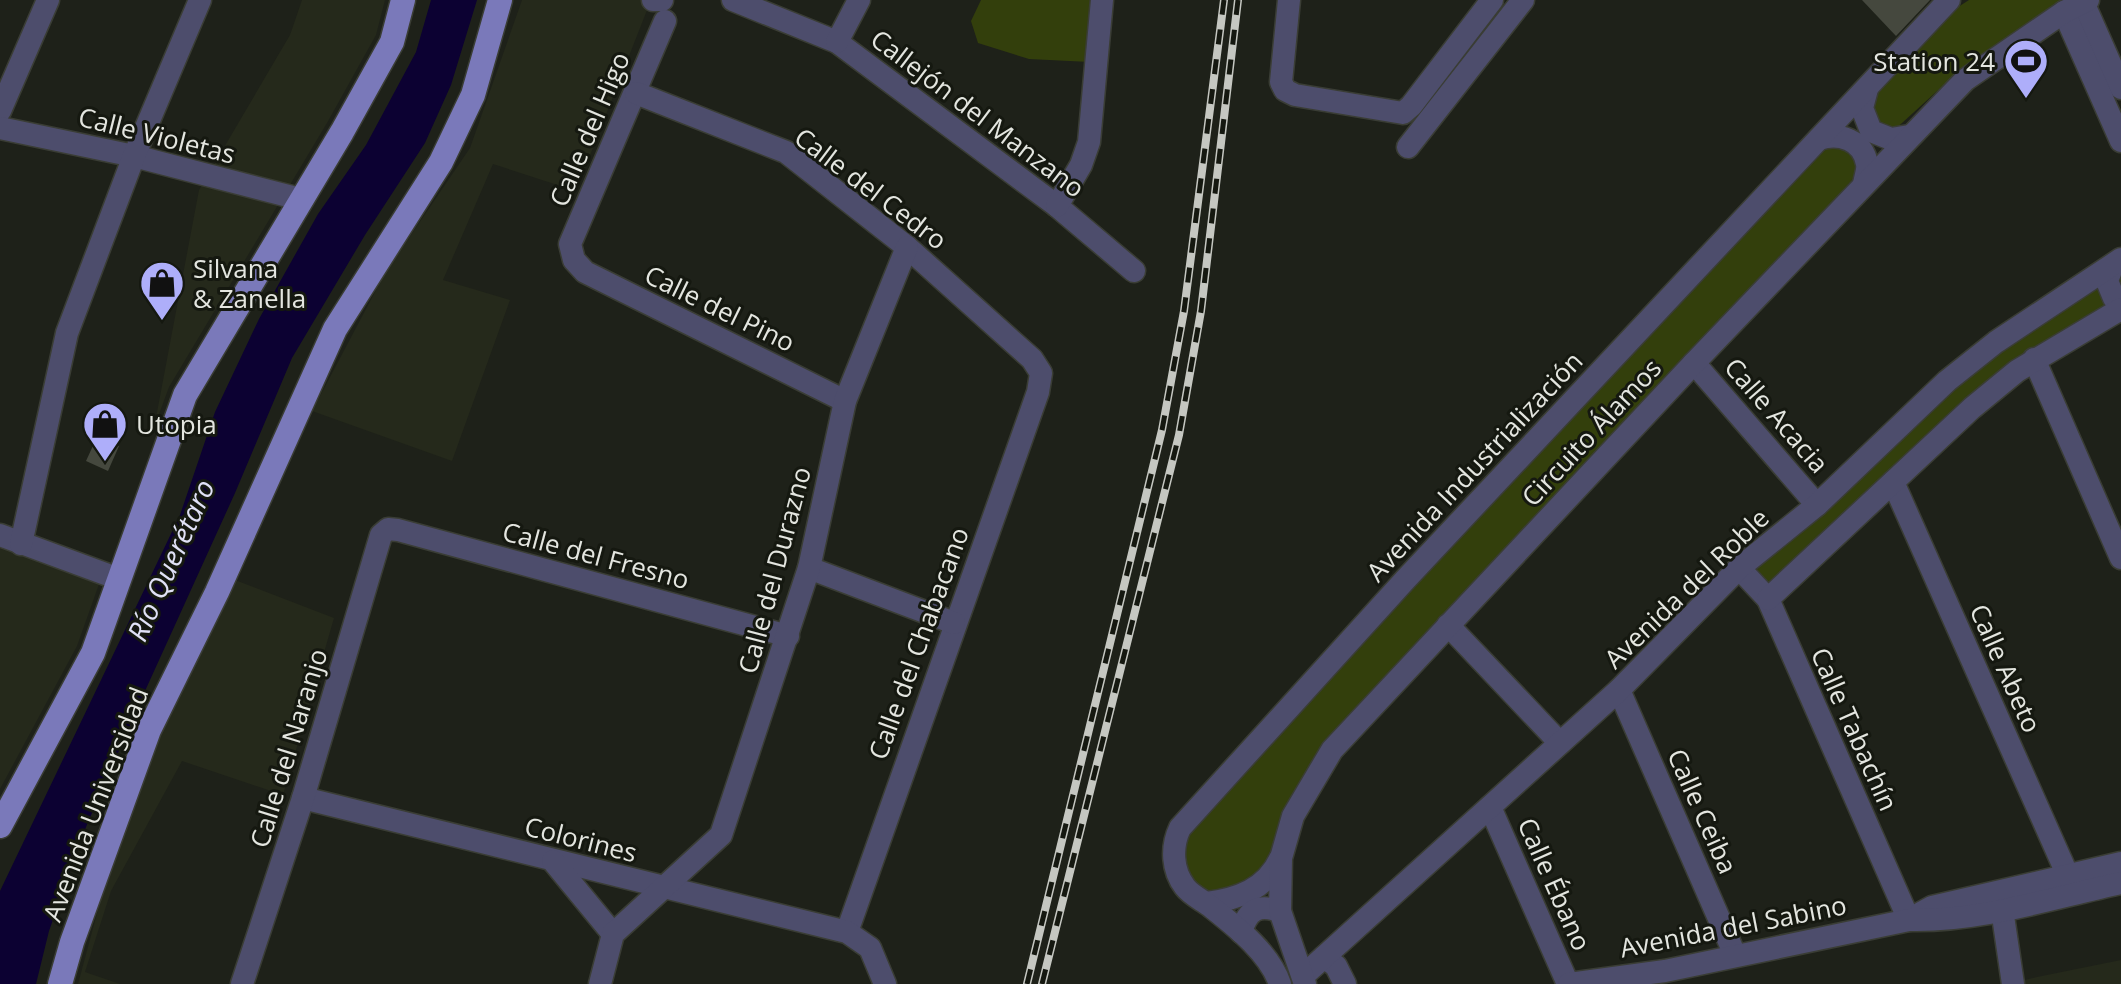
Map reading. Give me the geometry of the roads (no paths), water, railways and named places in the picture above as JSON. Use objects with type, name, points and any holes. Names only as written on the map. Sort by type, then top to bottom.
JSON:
[{"type":"main road","points":[[0,826],[93,653],[185,395],[392,42],[403,0]]},
{"type":"main road","name":"Avenida Universidad","points":[[60,984],[72,942],[149,730],[217,592],[335,329],[441,162],[473,95],[500,0]]},
{"type":"street","points":[[0,111],[48,0]]},
{"type":"street","points":[[21,544],[67,333],[134,156],[200,0]]},
{"type":"street","points":[[653,0],[663,10]]},
{"type":"street","name":"Callejón del Manzano","points":[[733,0],[837,42],[1057,206],[1134,271]]},
{"type":"street","points":[[837,42],[859,0]]},
{"type":"street","points":[[1057,206],[1081,165],[1089,142],[1102,0]]},
{"type":"street","points":[[1289,0],[1281,82],[1285,90],[1295,95],[1403,113],[1492,0]]},
{"type":"street","points":[[1408,147],[1523,0]]},
{"type":"street","name":"Avenida Industrialización","points":[[1280,984],[1276,974],[1241,932],[1187,889],[1175,866],[1175,839],[1180,828],[1405,580],[1949,0]]},
{"type":"street","points":[[2078,5],[2121,88]]},
{"type":"street","points":[[2078,5],[2121,141]]},
{"type":"street","name":"Circuito Álamos","points":[[1305,979],[1280,911],[1281,858],[1293,816],[1332,750],[1694,363],[1965,80],[2078,5]]},
{"type":"street","name":"Calle del Higo","points":[[574,260],[570,244],[636,93],[663,10]]},
{"type":"street","points":[[1867,89],[1862,108],[1871,131],[1891,139],[1909,136]]},
{"type":"street","name":"Calle del Cedro","points":[[636,93],[786,152],[907,247],[1032,359],[1041,373]]},
{"type":"street","name":"Calle Violetas","points":[[0,128],[134,156],[300,199]]},
{"type":"street","points":[[1819,139],[1838,135],[1858,145],[1868,164],[1864,184]]},
{"type":"street","name":"Calle del Durazno","points":[[613,934],[721,835],[809,568],[845,401],[907,247]]},
{"type":"street","name":"Calle del Pino","points":[[574,260],[585,272],[845,401]]},
{"type":"street","points":[[2117,262],[2107,281],[2114,298],[2121,300]]},
{"type":"street","name":"Avenida del Roble","points":[[1305,979],[1324,957],[1619,690],[1739,568],[1817,505],[1947,381],[1996,342],[2117,262]]},
{"type":"street","points":[[1768,599],[1932,446],[2026,365],[2121,309]]},
{"type":"street","points":[[1996,342],[2014,344],[2021,356],[2121,558]]},
{"type":"street","name":"Calle Acacia","points":[[1694,363],[1817,505]]},
{"type":"street","name":"Calle del Chabacano","points":[[847,932],[1038,392],[1041,373]]},
{"type":"street","points":[[1907,420],[1918,442],[1932,446]]},
{"type":"street","name":"Calle Abeto","points":[[1893,482],[2068,876]]},
{"type":"street","name":"Calle del Fresno","points":[[388,529],[788,636]]},
{"type":"street","name":"Calle del Naranjo","points":[[242,984],[303,798],[381,535],[388,529]]},
{"type":"street","points":[[0,535],[119,579]]},
{"type":"street","points":[[809,568],[954,623]]},
{"type":"street","name":"Calle Tabachín","points":[[1739,568],[1768,599],[1909,920]]},
{"type":"street","points":[[1448,625],[1560,743]]},
{"type":"street","name":"Calle Ceiba","points":[[1619,690],[1735,955]]},
{"type":"street","name":"Colorines","points":[[303,798],[847,932]]},
{"type":"street","name":"Calle Ébano","points":[[1490,807],[1568,984]]},
{"type":"street","points":[[1207,903],[1230,900],[1259,886],[1273,874],[1281,858]]},
{"type":"street","points":[[553,861],[613,934],[600,984]]},
{"type":"street","name":"Avenida del Sabino","points":[[1909,920],[1932,907],[2121,863]]},
{"type":"street","name":"Avenida del Sabino","points":[[1568,984],[1665,977],[1735,955],[1909,920],[1936,921],[2002,909],[2121,883]]},
{"type":"street","points":[[1241,932],[1245,918],[1255,910],[1266,907],[1280,911]]},
{"type":"street","points":[[2002,909],[2013,984]]},
{"type":"street","points":[[847,932],[870,948],[885,984]]},
{"type":"street","points":[[1324,957],[1336,966],[1345,984]]},
{"type":"water","name":"Río Querétaro","points":[[431,0],[477,0],[451,85],[425,143],[365,235],[292,358],[86,827],[49,931],[36,984],[0,984],[0,891],[180,515],[215,412],[259,319],[318,214],[366,145],[416,52]]},
{"type":"railway","points":[[1027,984],[1162,430],[1184,311],[1224,0]]},
{"type":"railway","points":[[1042,984],[1179,435],[1201,311],[1238,0]]},
{"type":"place","name":"Station 24","points":[[2026,100]]},
{"type":"place","name":"Silvana & Zanella","points":[[162,322]]},
{"type":"place","name":"Utopia","points":[[105,463]]}]
